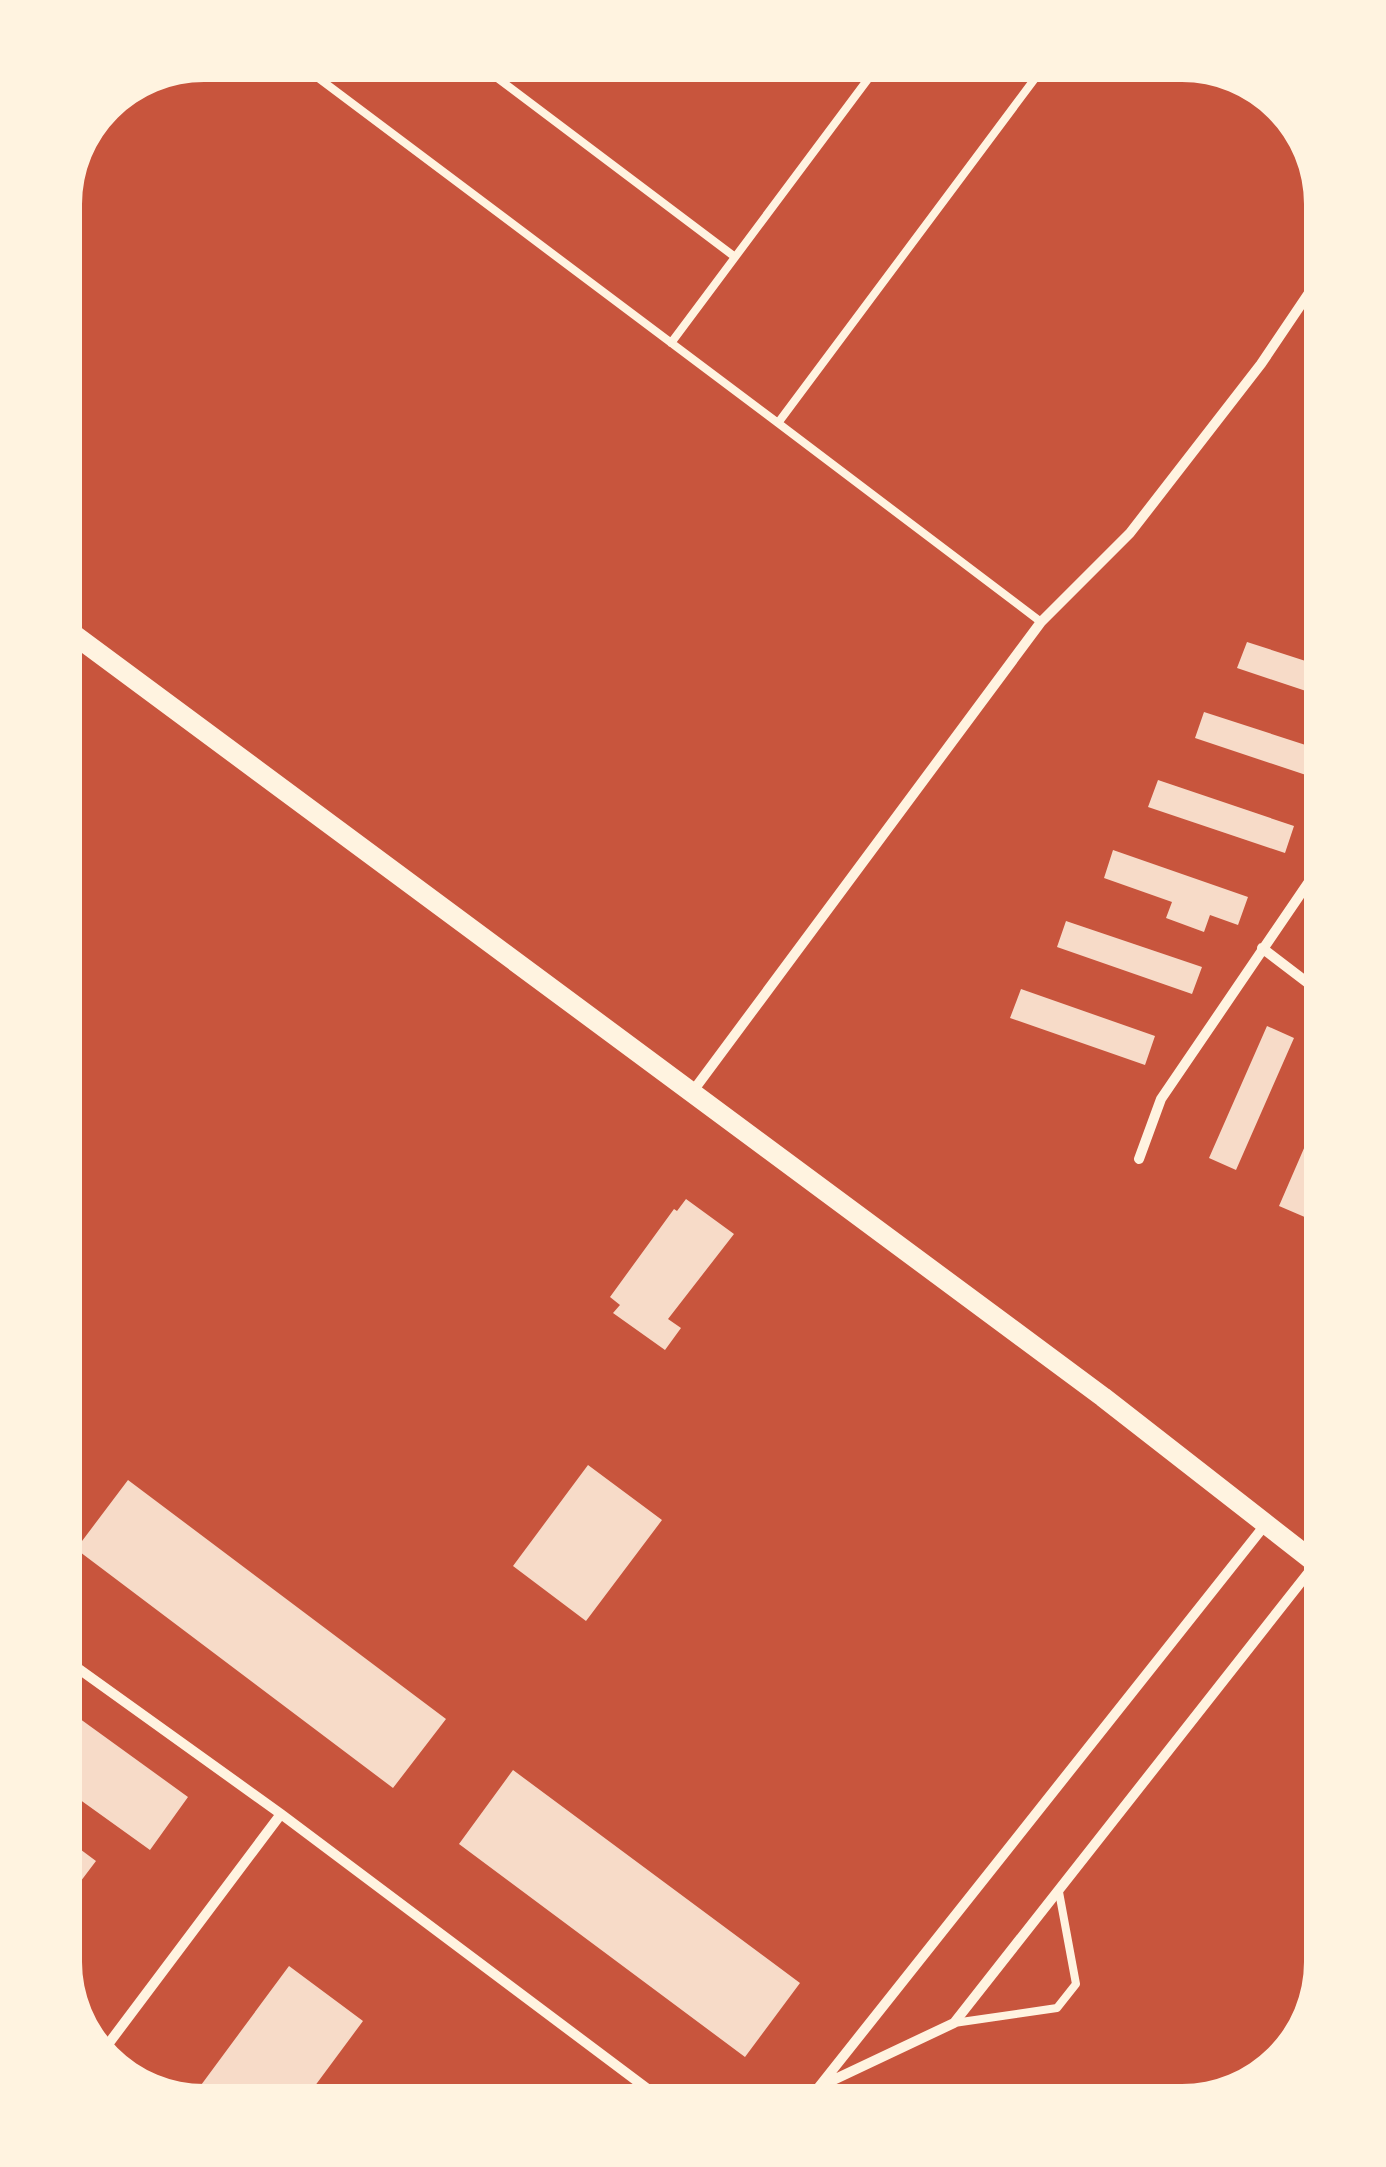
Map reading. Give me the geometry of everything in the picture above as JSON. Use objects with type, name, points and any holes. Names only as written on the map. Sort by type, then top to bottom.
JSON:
[{"type":"main road","points":[[83,641],[1102,1396],[1304,1554]]},
{"type":"street","points":[[693,1091],[1042,622],[1130,534],[1261,364],[1304,300]]},
{"type":"street","points":[[1138,1159],[1161,1099],[1304,888]]},
{"type":"street","points":[[1262,948],[1304,980]]},
{"type":"street","points":[[822,2084],[1266,1525]]},
{"type":"street","points":[[823,2084],[954,2023],[1304,1583]]},
{"type":"street","points":[[82,1671],[641,2084]]},
{"type":"street","points":[[111,2040],[280,1814]]},
{"type":"lane","points":[[324,82],[1042,622]]},
{"type":"lane","points":[[503,82],[735,257]]},
{"type":"lane","points":[[671,344],[865,83]]},
{"type":"lane","points":[[778,423],[1032,83]]},
{"type":"lane","points":[[954,2023],[1057,2008],[1076,1984],[1059,1892]]},
{"type":"building","points":[[1247,642],[1304,660],[1304,690],[1237,668]]},
{"type":"building","points":[[1204,712],[1304,744],[1304,774],[1195,738]]},
{"type":"building","points":[[1158,780],[1294,826],[1285,853],[1148,807]]},
{"type":"building","points":[[1113,850],[1248,897],[1238,925],[1210,915],[1204,932],[1166,918],[1172,902],[1104,878]]},
{"type":"building","points":[[1066,921],[1202,967],[1192,994],[1057,947]]},
{"type":"building","points":[[1021,989],[1155,1036],[1145,1065],[1010,1018]]},
{"type":"building","points":[[1267,1026],[1294,1038],[1236,1170],[1209,1158]]},
{"type":"building","points":[[1304,1148],[1304,1217],[1279,1206]]},
{"type":"building","points":[[686,1199],[734,1234],[668,1319],[681,1328],[665,1350],[613,1313],[620,1305],[610,1297],[674,1209],[677,1211]]},
{"type":"building","points":[[588,1465],[662,1520],[586,1621],[513,1566]]},
{"type":"building","points":[[128,1480],[446,1719],[393,1788],[82,1554],[82,1541]]},
{"type":"building","points":[[82,1720],[188,1797],[150,1850],[82,1801]]},
{"type":"building","points":[[513,1770],[800,1983],[745,2057],[459,1844]]},
{"type":"building","points":[[82,1851],[96,1861],[82,1879]]},
{"type":"building","points":[[289,1966],[363,2021],[316,2084],[202,2084]]}]
